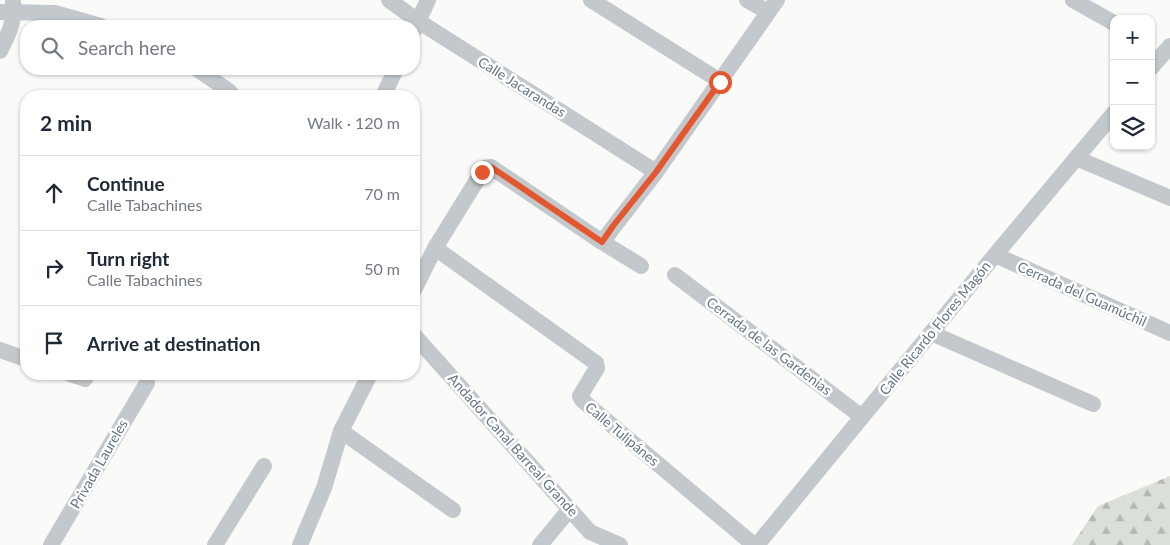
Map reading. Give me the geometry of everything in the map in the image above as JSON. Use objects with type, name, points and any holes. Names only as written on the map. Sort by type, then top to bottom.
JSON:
[{"type":"street","name":"Calle Jacarandas","points":[[389,0],[410,20]]},
{"type":"street","points":[[419,20],[428,0]]},
{"type":"street","points":[[591,0],[720,82]]},
{"type":"street","points":[[602,242],[656,172],[773,6],[747,0]]},
{"type":"street","points":[[1073,0],[1110,22]]},
{"type":"street","points":[[0,51],[12,24],[8,6],[55,13],[80,20]]},
{"type":"street","name":"Calle Jacarandas","points":[[420,28],[656,172]]},
{"type":"street","points":[[206,75],[228,90]]},
{"type":"street","points":[[386,90],[393,75]]},
{"type":"street","name":"Calle Ricardo Flores Magón","points":[[756,545],[994,255],[1110,118]]},
{"type":"street","points":[[1076,158],[1170,198]]},
{"type":"street","points":[[420,278],[435,248],[482,172],[485,168],[491,167],[641,266]]},
{"type":"street","name":"Calle Tulipánes","points":[[435,248],[596,363],[597,368],[580,396],[582,400],[756,545]]},
{"type":"street","name":"Cerrada del Guamúchil","points":[[994,255],[1170,333]]},
{"type":"street","name":"Cerrada de las Gardenias","points":[[676,275],[862,417]]},
{"type":"street","points":[[931,333],[1093,404]]},
{"type":"street","name":"Andador Canal Barreal Grande","points":[[420,342],[590,532],[620,545]]},
{"type":"street","points":[[0,350],[20,357]]},
{"type":"street","points":[[300,545],[324,488],[341,431],[367,380]]},
{"type":"street","name":"Privada Laureles","points":[[51,545],[146,383]]},
{"type":"street","points":[[341,431],[453,510]]},
{"type":"street","points":[[216,545],[264,466]]},
{"type":"street","points":[[540,545],[570,509]]},
{"type":"green space","points":[[1170,476],[1170,545],[1072,545],[1098,506]]},
{"type":"route","points":[[482,172],[485,168],[491,167],[602,242],[656,172],[720,82]]}]
